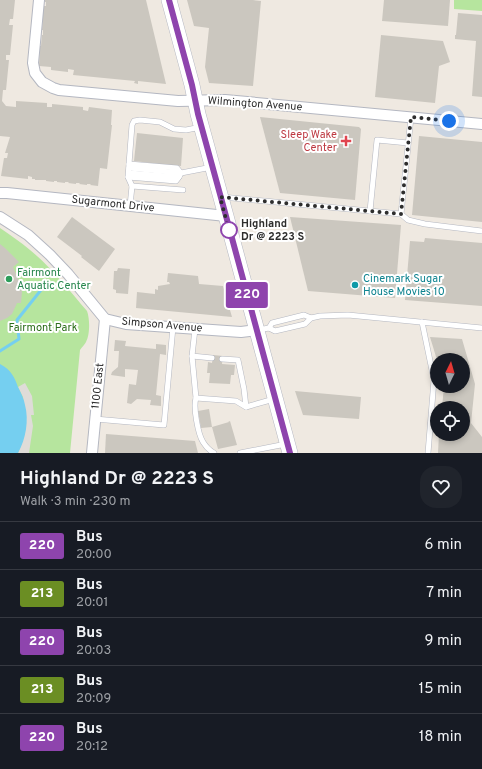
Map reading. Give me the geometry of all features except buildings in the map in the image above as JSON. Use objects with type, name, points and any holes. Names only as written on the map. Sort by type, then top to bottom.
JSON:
[{"type":"street","name":"Wilmington Avenue","points":[[39,0],[33,63],[34,68],[38,78],[42,82],[47,86],[59,90],[178,101],[225,100],[482,124]]},
{"type":"street","points":[[169,0],[220,197],[263,329],[275,399],[288,448]]},
{"type":"street","name":"Sugarmont Drive","points":[[0,193],[6,192],[226,216]]},
{"type":"street","name":"Simpson Avenue","points":[[0,217],[28,236],[50,255],[105,318],[126,324],[195,329],[240,332],[263,329]]},
{"type":"street","name":"1100 East","points":[[92,453],[105,318]]},
{"type":"lane","points":[[401,214],[411,117]]},
{"type":"lane","points":[[130,206],[132,186],[129,170],[132,125],[134,121],[140,120],[160,122],[174,129],[186,130],[202,126]]},
{"type":"lane","points":[[370,211],[377,140],[408,143]]},
{"type":"lane","points":[[129,170],[179,177],[212,167]]},
{"type":"lane","points":[[129,170],[177,168],[179,177],[172,189]]},
{"type":"lane","points":[[129,170],[179,177]]},
{"type":"lane","points":[[132,186],[183,190]]},
{"type":"lane","points":[[220,197],[401,214],[408,220],[425,224],[482,231]]},
{"type":"lane","name":"Simpson Avenue","points":[[263,329],[272,323],[299,316],[304,315],[311,318]]},
{"type":"lane","name":"Simpson Avenue","points":[[263,329],[274,331],[305,324],[311,318],[320,316],[348,315],[482,328]]},
{"type":"lane","points":[[422,322],[434,380],[428,453]]},
{"type":"lane","points":[[95,419],[164,425],[174,327]]},
{"type":"lane","points":[[195,329],[192,356],[196,398],[195,414],[202,440],[214,453]]},
{"type":"lane","points":[[192,356],[212,358]]},
{"type":"lane","points":[[222,359],[238,360],[246,407]]},
{"type":"lane","points":[[196,398],[236,401],[246,407],[275,399]]},
{"type":"lane","points":[[240,453],[288,448]]},
{"type":"green space","points":[[454,0],[482,0],[482,11],[454,9]]},
{"type":"green space","name":"Fairmont Park","points":[[0,228],[23,244],[46,264],[87,311],[89,318],[89,331],[86,342],[80,350],[70,453],[0,453]]},
{"type":"shaded area","points":[[25,383],[32,396],[34,415],[31,415],[33,426],[29,453],[18,453],[26,425],[23,397],[18,387]]},
{"type":"water","points":[[0,364],[13,376],[23,398],[26,411],[26,429],[23,442],[18,453],[0,453]]},
{"type":"waterway","points":[[0,351],[19,339],[17,320],[41,290]]},
{"type":"bus line","name":"220","points":[[169,0],[192,85],[198,114],[290,453]]},
{"type":"place","name":"Sleep Wake Center","points":[[346,141]]},
{"type":"place","name":"Highland Dr @ 2223 S","points":[[229,230]]},
{"type":"place","name":"Fairmont Aquatic Center","points":[[9,279]]},
{"type":"place","name":"Cinemark Sugar House Movies 10","points":[[355,285]]},
{"type":"route","points":[[229,230],[220,197],[281,204],[401,214],[411,117],[449,121]]}]
